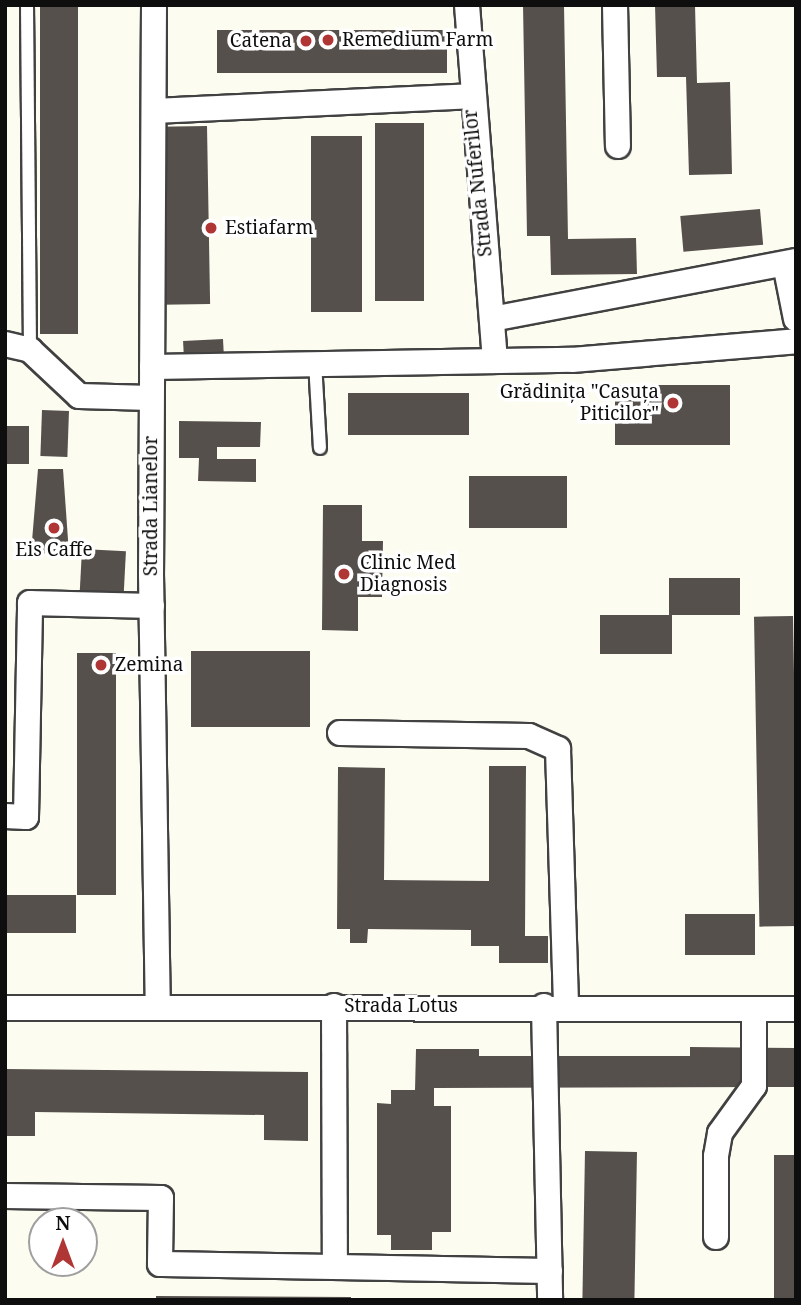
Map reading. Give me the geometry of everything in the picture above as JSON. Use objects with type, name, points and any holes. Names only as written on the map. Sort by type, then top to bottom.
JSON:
[{"type":"street","name":"Strada Lianelor","points":[[154,5],[152,606],[159,1006]]},
{"type":"street","name":"Strada Nuferilor","points":[[467,5],[469,96],[495,361]]},
{"type":"street","points":[[615,5],[618,146]]},
{"type":"street","points":[[155,111],[469,96]]},
{"type":"street","points":[[492,319],[790,262],[796,319]]},
{"type":"street","points":[[152,366],[495,361],[796,341]]},
{"type":"street","points":[[5,344],[30,350],[79,396],[151,398]]},
{"type":"street","points":[[5,816],[26,817],[30,603],[152,606]]},
{"type":"street","points":[[340,733],[529,736],[558,749],[551,1300]]},
{"type":"street","points":[[334,1006],[335,1266]]},
{"type":"street","name":"Strada Lotus","points":[[5,1008],[555,1006],[796,1010]]},
{"type":"street","points":[[716,1237],[716,1156],[720,1133],[754,1086],[754,1009]]},
{"type":"street","points":[[5,1196],[161,1198],[160,1264],[550,1271]]},
{"type":"lane","points":[[27,5],[30,350]]},
{"type":"lane","points":[[315,362],[320,448]]},
{"type":"building","points":[[40,5],[78,5],[78,334],[40,334]]},
{"type":"building","points":[[523,5],[564,5],[568,239],[636,238],[637,274],[551,275],[550,236],[527,236]]},
{"type":"building","points":[[655,5],[695,5],[697,83],[730,82],[732,174],[689,175],[686,77],[657,77]]},
{"type":"building","points":[[217,30],[447,30],[447,73],[217,73]]},
{"type":"building","points":[[375,123],[424,123],[424,301],[375,301]]},
{"type":"building","points":[[207,126],[210,304],[162,305],[159,127]]},
{"type":"building","points":[[311,136],[362,136],[362,312],[311,312]]},
{"type":"building","points":[[760,209],[763,245],[683,252],[680,216]]},
{"type":"building","points":[[223,339],[224,360],[184,362],[183,341]]},
{"type":"building","name":"Grădinița \"Casuța Piticilor\"","points":[[615,385],[730,385],[730,445],[615,445]]},
{"type":"building","points":[[348,393],[469,393],[469,435],[348,435]]},
{"type":"building","points":[[42,410],[69,411],[67,457],[40,456]]},
{"type":"building","points":[[179,421],[261,422],[260,447],[217,447],[217,459],[256,459],[256,482],[198,481],[199,458],[179,458]]},
{"type":"building","points":[[5,426],[29,426],[29,464],[5,464]]},
{"type":"building","points":[[38,469],[63,469],[69,554],[31,553]]},
{"type":"building","points":[[469,476],[567,476],[567,528],[469,528]]},
{"type":"building","points":[[323,505],[362,505],[362,541],[383,541],[382,597],[358,597],[358,631],[322,630]]},
{"type":"building","points":[[82,549],[126,551],[124,594],[80,592]]},
{"type":"building","points":[[669,578],[740,578],[740,615],[672,615],[672,654],[600,654],[600,615],[669,615]]},
{"type":"building","points":[[793,616],[796,926],[759,927],[754,617]]},
{"type":"building","points":[[191,651],[310,651],[310,727],[191,727]]},
{"type":"building","points":[[77,653],[116,653],[116,895],[77,895]]},
{"type":"building","points":[[489,766],[526,766],[525,936],[548,936],[548,963],[499,963],[499,946],[471,946],[471,930],[368,929],[367,943],[350,943],[350,929],[337,929],[338,767],[385,768],[384,880],[489,881]]},
{"type":"building","points":[[5,895],[76,895],[76,933],[5,933]]},
{"type":"building","points":[[685,914],[755,914],[755,955],[685,955]]},
{"type":"building","points":[[690,1047],[796,1048],[796,1087],[434,1088],[434,1106],[451,1106],[451,1232],[432,1232],[432,1250],[391,1250],[391,1235],[377,1235],[377,1103],[391,1104],[391,1090],[415,1090],[416,1049],[479,1049],[479,1056],[690,1056]]},
{"type":"building","points":[[5,1069],[308,1072],[308,1141],[264,1140],[264,1115],[35,1112],[35,1136],[5,1136]]},
{"type":"building","points":[[585,1151],[637,1152],[634,1300],[582,1300]]},
{"type":"building","points":[[774,1155],[796,1155],[796,1300],[774,1300]]},
{"type":"building","points":[[156,1296],[351,1297],[351,1300],[156,1300]]},
{"type":"place","name":"Remedium Farm","points":[[328,40]]},
{"type":"place","name":"Catena","points":[[306,41]]},
{"type":"place","name":"Estiafarm","points":[[211,228]]},
{"type":"place","name":"Grădinița \"Casuța Piticilor\"","points":[[673,403]]},
{"type":"place","name":"Eis Caffe","points":[[54,528]]},
{"type":"place","name":"Clinic Med Diagnosis","points":[[344,574]]},
{"type":"place","name":"Zemina","points":[[101,665]]}]
